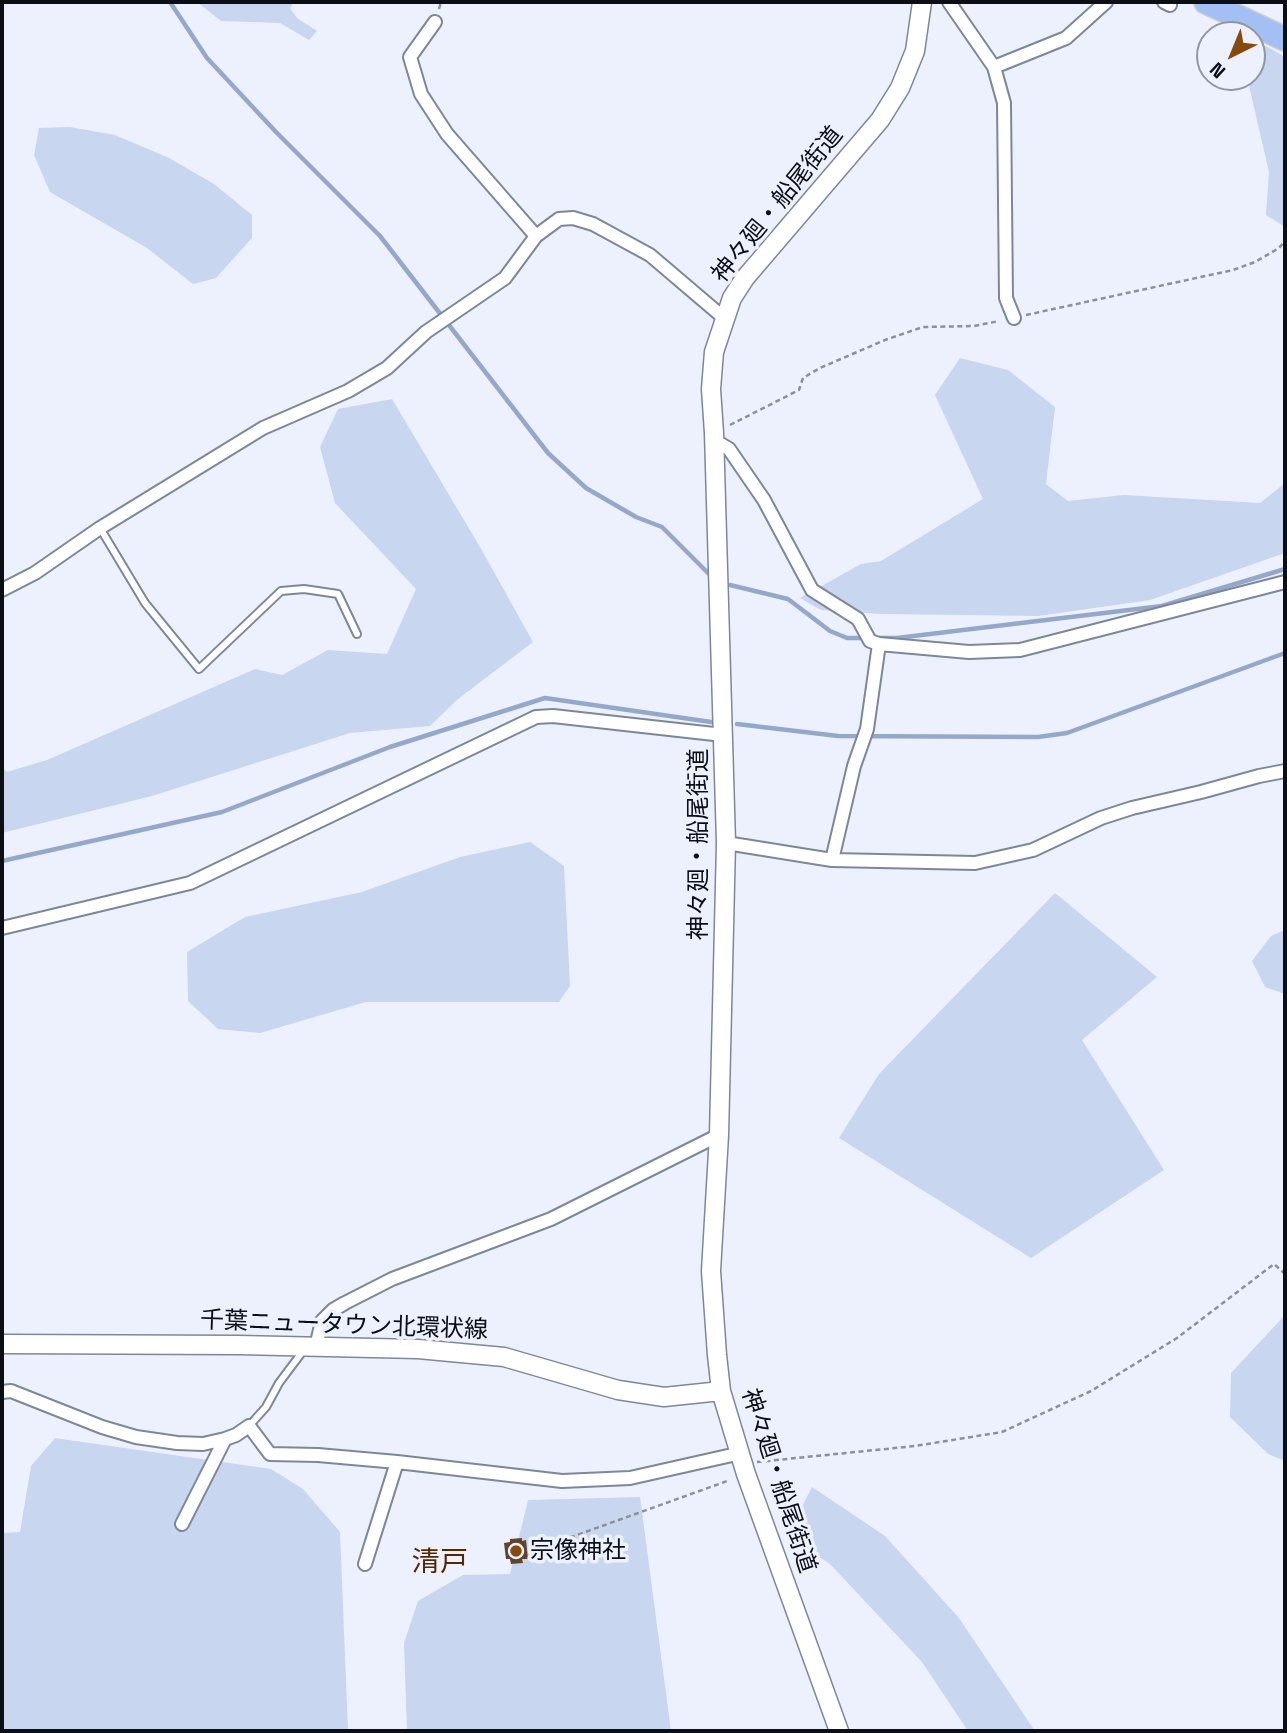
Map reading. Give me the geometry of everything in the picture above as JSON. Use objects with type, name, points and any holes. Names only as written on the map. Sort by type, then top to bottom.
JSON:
[{"type":"highway","points":[[1206,2],[1285,38]]},
{"type":"street","name":"神々廻・船尾街道","points":[[839,1731],[743,1464],[721,1391],[714,1324],[711,1271],[719,1135],[726,844],[714,436],[710,389],[714,352],[732,298],[745,278],[880,120],[900,88],[915,51],[922,2]]},
{"type":"street","points":[[949,2],[994,67],[1003,103],[1006,298],[1014,318]]},
{"type":"street","points":[[994,67],[1066,38],[1106,2]]},
{"type":"street","points":[[435,22],[410,57],[421,93],[447,134],[536,236]]},
{"type":"street","points":[[2,590],[35,573],[100,528],[263,428],[348,391],[387,368],[426,332],[505,278],[536,236],[559,219],[573,218],[593,224],[650,255],[724,318]]},
{"type":"street","points":[[714,436],[729,449],[764,500],[812,590],[858,619],[874,643],[867,729],[853,766],[832,860]]},
{"type":"street","points":[[874,643],[969,652],[1020,650],[1285,582]]},
{"type":"street","points":[[2,928],[190,883],[536,717],[723,728]]},
{"type":"street","points":[[726,844],[832,860],[975,863],[1033,850],[1091,822],[1132,808],[1285,771]]},
{"type":"street","points":[[311,1347],[322,1321],[345,1303],[392,1279],[551,1219],[719,1135]]},
{"type":"street","name":"千葉ニュータウン北環状線","points":[[2,1344],[418,1349],[504,1357],[618,1390],[664,1397],[721,1391]]},
{"type":"street","points":[[2,1392],[10,1391],[102,1427],[136,1437],[177,1443],[202,1444],[225,1439],[236,1436],[249,1426],[270,1454],[318,1455],[589,1481],[743,1464]]},
{"type":"street","points":[[182,1524],[225,1439]]},
{"type":"street","points":[[365,1564],[397,1462]]},
{"type":"lane","points":[[100,528],[145,603],[199,669],[281,592],[304,589],[338,594],[357,634]]},
{"type":"lane","points":[[249,1426],[266,1407],[279,1383],[311,1347]]},
{"type":"path","points":[[714,436],[799,390],[803,378],[820,368],[923,327],[974,326],[1233,270],[1255,262],[1279,248],[1285,241]]},
{"type":"path","points":[[538,1549],[743,1464],[915,1446],[1002,1432],[1091,1391],[1177,1338],[1274,1264],[1285,1274]]},
{"type":"shaded area","points":[[197,2],[294,2],[290,8],[297,18],[317,31],[309,40],[280,23],[221,21]]},
{"type":"shaded area","points":[[1266,46],[1285,57],[1285,227],[1266,215],[1269,172],[1250,91],[1266,91]]},
{"type":"shaded area","points":[[70,127],[115,135],[169,158],[214,184],[252,215],[252,238],[216,278],[193,284],[147,248],[50,192],[34,155],[39,128]]},
{"type":"shaded area","points":[[960,358],[1008,370],[1055,407],[1046,484],[1068,501],[1124,495],[1260,503],[1285,483],[1285,553],[1150,600],[1038,616],[882,614],[821,610],[800,598],[861,564],[881,561],[983,499],[935,395]]},
{"type":"shaded area","points":[[392,399],[533,642],[458,699],[430,726],[350,733],[152,796],[2,833],[2,767],[7,772],[47,760],[255,669],[282,675],[328,650],[387,654],[416,589],[335,503],[320,447],[338,409]]},
{"type":"shaded area","points":[[530,842],[564,866],[570,986],[559,1002],[366,1002],[260,1033],[218,1029],[188,1001],[187,952],[245,917],[362,892],[460,857]]},
{"type":"shaded area","points":[[1055,893],[1157,977],[1082,1040],[1164,1170],[1031,1258],[839,1138],[879,1074]]},
{"type":"shaded area","points":[[1285,930],[1285,994],[1265,987],[1252,961],[1271,936]]},
{"type":"shaded area","points":[[1285,1315],[1285,1461],[1268,1454],[1230,1417],[1231,1373]]},
{"type":"shaded area","points":[[55,1438],[271,1469],[303,1489],[340,1532],[348,1731],[2,1731],[2,1533],[20,1532],[31,1466]]},
{"type":"shaded area","points":[[812,1487],[885,1536],[959,1618],[1035,1731],[968,1731],[922,1662],[830,1564],[787,1536]]},
{"type":"shaded area","points":[[640,1497],[671,1731],[407,1731],[404,1643],[418,1601],[463,1575],[510,1574],[528,1500]]},
{"type":"building","name":"宗像神社","points":[[522,1538],[522,1541],[526,1540],[528,1559],[522,1559],[523,1563],[511,1564],[510,1559],[506,1559],[504,1543],[510,1542],[510,1539]]},
{"type":"waterway","points":[[170,2],[207,58],[380,236],[548,453],[586,488],[636,517],[662,527],[709,574]]},
{"type":"waterway","points":[[875,638],[897,638],[1162,606],[1285,569]]},
{"type":"waterway","points":[[730,585],[788,599],[830,631],[847,638],[866,638]]},
{"type":"waterway","points":[[737,724],[838,736],[1038,737],[1067,733],[1285,653]]},
{"type":"waterway","points":[[2,861],[222,812],[390,747],[545,698],[711,722]]},
{"type":"place","name":"宗像神社","points":[[516,1551]]},
{"type":"district","name":"清戸","points":[[440,1563]]}]
